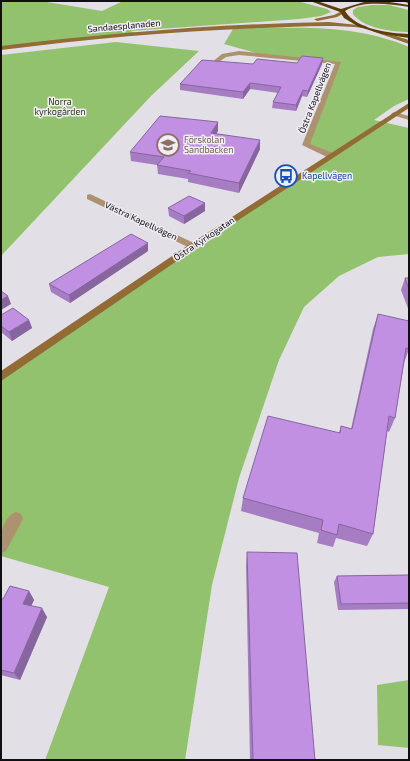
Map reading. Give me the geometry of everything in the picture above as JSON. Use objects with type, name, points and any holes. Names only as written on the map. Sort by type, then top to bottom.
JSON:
[{"type":"highway","points":[[312,1],[342,11],[349,20],[372,30],[409,36]]},
{"type":"highway","points":[[342,11],[349,5],[369,1],[409,4]]},
{"type":"highway","points":[[346,2],[362,2]]},
{"type":"main road","points":[[405,1],[409,4]]},
{"type":"main road","name":"Sandaesplanaden","points":[[1,48],[67,40],[248,26],[326,18],[342,11]]},
{"type":"main road","name":"Sandaesplanaden","points":[[248,26],[340,24],[364,26]]},
{"type":"main road","points":[[372,30],[409,42]]},
{"type":"main road","name":"Östra Kyrkogatan","points":[[1,377],[193,246],[330,155],[409,105]]},
{"type":"street","name":"Östra Kapellvägen","points":[[214,63],[224,55],[238,53],[339,63],[306,145],[330,155]]},
{"type":"street","points":[[394,114],[409,118]]},
{"type":"street","name":"Västra Kapellvägen","points":[[90,197],[193,246]]},
{"type":"street","points":[[1,546],[16,519]]},
{"type":"green space","points":[[1,1],[48,1],[47,2],[102,11],[123,1],[297,1],[327,9],[331,12],[321,16],[299,19],[130,31],[139,34],[1,48]]},
{"type":"green space","points":[[389,5],[409,10],[409,32],[386,30],[371,26],[358,19],[353,14],[353,10],[358,7]]},
{"type":"green space","points":[[313,28],[351,31],[389,40],[409,47],[409,99],[394,106],[374,120],[409,128],[409,254],[378,257],[339,276],[304,307],[279,360],[239,478],[212,585],[185,760],[45,760],[109,587],[1,556],[1,377],[329,156],[306,145],[339,63],[256,53],[224,44],[233,29]]},
{"type":"green space","name":"Norra kyrkogården","points":[[116,42],[199,51],[151,96],[1,256],[1,55]]},
{"type":"green space","points":[[409,680],[409,748],[378,745],[377,685]]},
{"type":"building","points":[[302,56],[323,58],[308,91],[303,90],[296,105],[273,102],[281,87],[250,83],[243,92],[180,84],[202,60],[253,64],[257,59],[297,63]]},
{"type":"building","points":[[160,116],[218,122],[211,133],[260,140],[239,183],[188,173],[191,171],[157,165],[164,157],[130,152]]},
{"type":"building","points":[[189,196],[205,203],[184,216],[168,208]]},
{"type":"building","points":[[131,234],[148,243],[69,295],[49,284]]},
{"type":"building","points":[[405,278],[409,278],[409,289]]},
{"type":"building","points":[[1,291],[8,296],[1,300]]},
{"type":"building","points":[[13,308],[29,320],[9,332],[1,326],[1,315]]},
{"type":"building","points":[[378,314],[409,321],[409,349],[406,348],[395,418],[389,416],[373,534],[339,524],[337,535],[321,530],[323,520],[243,498],[268,416],[340,433],[341,426],[352,429]]},
{"type":"building","points":[[247,552],[297,553],[315,760],[253,760]]},
{"type":"building","points":[[409,575],[409,603],[341,604],[337,576]]},
{"type":"building","points":[[10,586],[29,591],[23,604],[42,608],[14,673],[1,670],[1,599],[3,599]]},
{"type":"place","name":"Förskolan Sandbacken","points":[[168,145]]},
{"type":"place","name":"Kapellvägen","points":[[286,176]]}]
